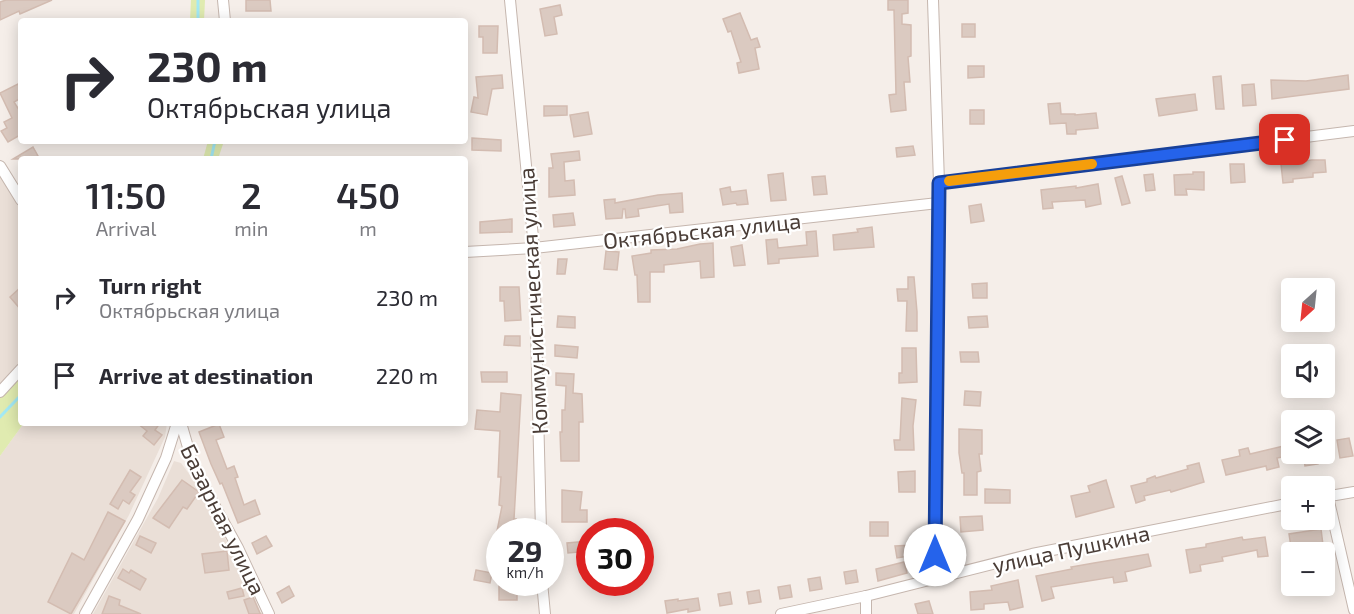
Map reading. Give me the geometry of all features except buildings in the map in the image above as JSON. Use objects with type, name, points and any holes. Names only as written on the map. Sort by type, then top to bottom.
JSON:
[{"type":"street","points":[[223,0],[225,18]]},
{"type":"street","name":"Коммунистическая улица","points":[[510,0],[534,248],[541,518]]},
{"type":"street","points":[[933,0],[939,183],[935,578]]},
{"type":"street","points":[[939,183],[1354,131]]},
{"type":"street","points":[[0,166],[18,195]]},
{"type":"street","name":"Октябрьская улица","points":[[468,252],[534,248],[938,203]]},
{"type":"street","points":[[0,392],[18,372]]},
{"type":"street","points":[[85,614],[138,519],[178,426]]},
{"type":"street","name":"Базарная улица","points":[[180,426],[194,468],[238,548],[269,614]]},
{"type":"street","points":[[166,458],[176,451],[189,455]]},
{"type":"street","points":[[1335,495],[1354,492]]},
{"type":"street","name":"улица Пушкина","points":[[781,614],[866,596],[1032,554],[1281,505]]},
{"type":"street","points":[[1334,530],[1354,610]]},
{"type":"street","points":[[543,596],[545,614]]},
{"type":"street","points":[[866,596],[866,614]]},
{"type":"shaded area","points":[[0,177],[18,205],[18,379],[0,398]]},
{"type":"shaded area","points":[[22,426],[167,426],[165,437],[129,515],[74,614],[0,614],[0,456]]},
{"type":"shaded area","points":[[174,461],[181,463],[199,487],[251,589],[261,614],[93,614],[158,498]]},
{"type":"green space","points":[[191,0],[205,0],[204,18],[190,18]]},
{"type":"green space","points":[[207,144],[223,144],[219,156],[204,156]]},
{"type":"green space","points":[[18,379],[18,426],[22,426],[0,456],[0,398]]},
{"type":"waterway","points":[[198,0],[198,18]]},
{"type":"waterway","points":[[212,156],[214,144]]},
{"type":"waterway","points":[[0,417],[18,398]]},
{"type":"slow traffic","points":[[949,181],[1092,164]]},
{"type":"route","points":[[935,555],[939,183],[1285,140]]}]
